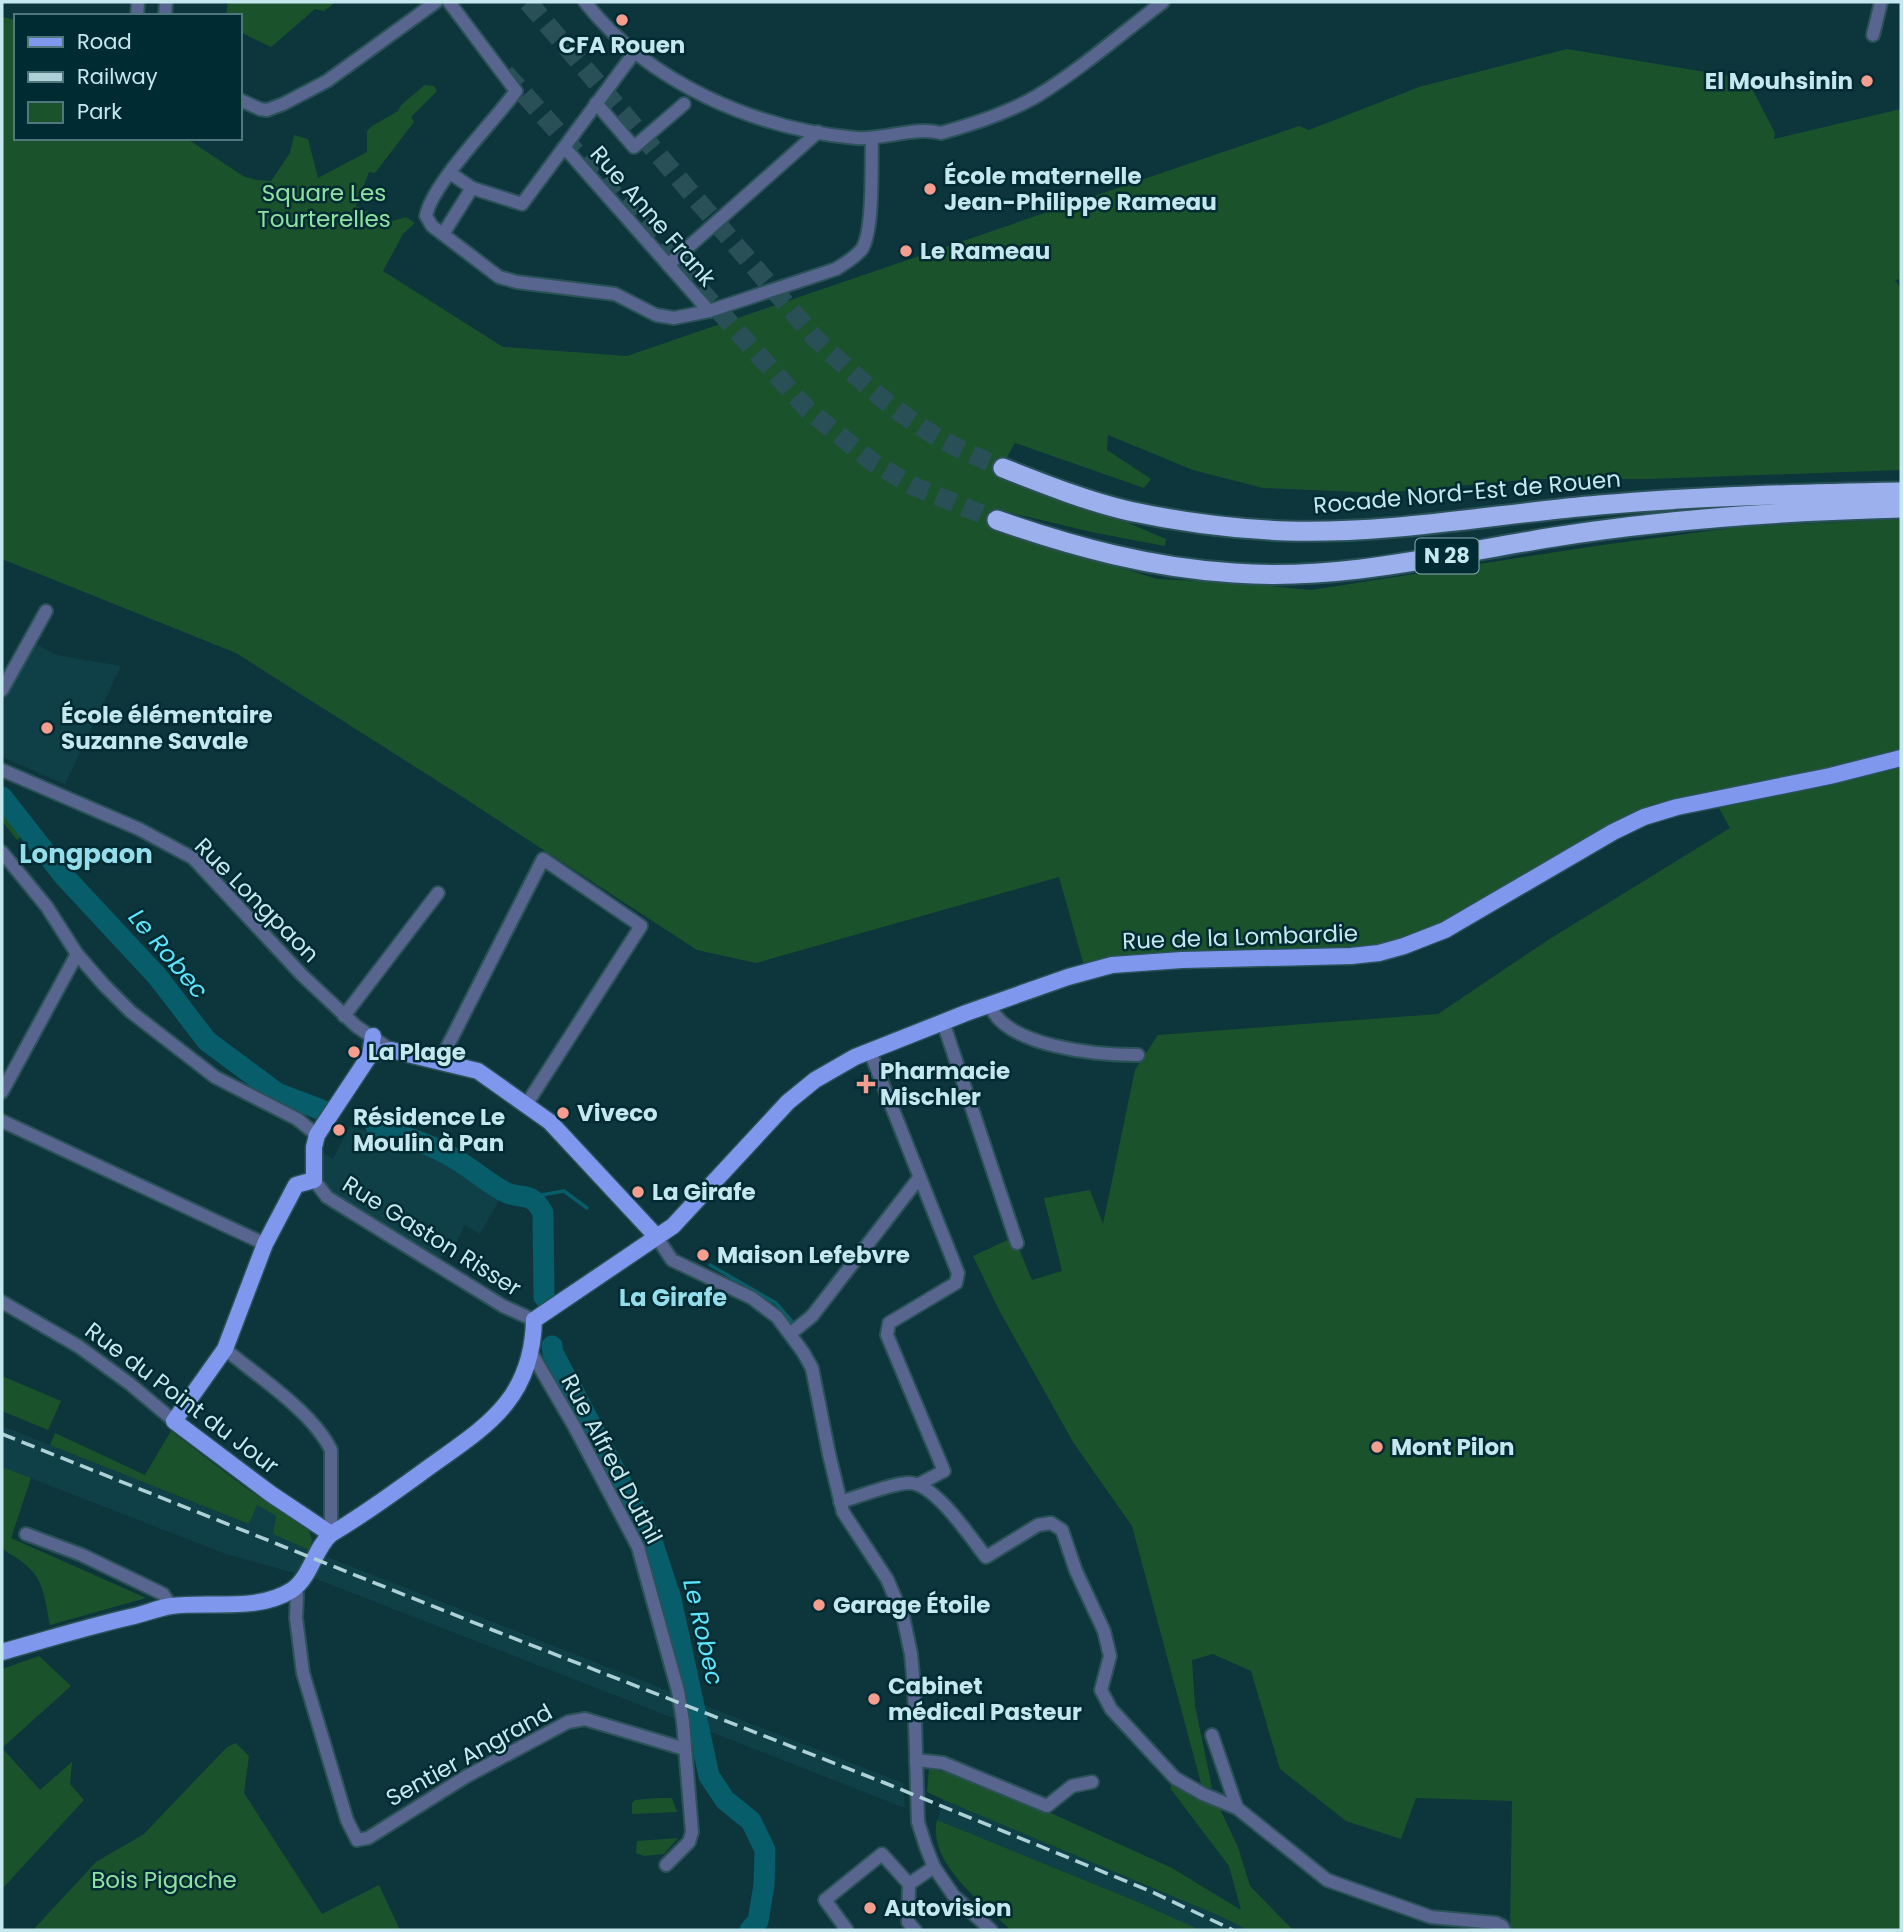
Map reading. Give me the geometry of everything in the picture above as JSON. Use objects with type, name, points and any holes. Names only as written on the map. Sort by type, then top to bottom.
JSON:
[{"type":"highway","name":"Rocade Nord-Est de Rouen","points":[[1003,468],[1091,500],[1128,510],[1181,520],[1287,531],[1400,526],[1686,498],[1901,492]]},
{"type":"highway","name":"N 28","points":[[997,520],[1068,544],[1132,559],[1186,569],[1280,574],[1399,565],[1553,537],[1648,525],[1744,516],[1901,508]]},
{"type":"main road","points":[[1878,764],[1901,752]]},
{"type":"main road","points":[[1878,764],[1901,758]]},
{"type":"main road","name":"Rue de la Lombardie","points":[[534,1320],[673,1226],[788,1102],[827,1072],[870,1052],[989,1005],[1068,977],[1112,965],[1182,960],[1351,956],[1379,953],[1404,946],[1445,930],[1613,832],[1644,817],[1709,800],[1878,764]]},
{"type":"main road","points":[[174,1420],[225,1349],[265,1244],[296,1185],[314,1180],[314,1147],[317,1135],[370,1055],[373,1035]]},
{"type":"main road","points":[[370,1055],[391,1050],[478,1071],[550,1122],[656,1236]]},
{"type":"main road","points":[[2,1652],[171,1606],[258,1601],[274,1598],[294,1588],[306,1573],[323,1541],[331,1534],[486,1426],[499,1414],[515,1392],[532,1354],[534,1320]]},
{"type":"main road","name":"Rue du Point du Jour","points":[[174,1420],[271,1494],[331,1534]]},
{"type":"street","points":[[242,101],[260,109],[275,108],[327,81],[436,2]]},
{"type":"street","points":[[449,2],[516,92],[450,173],[428,207],[426,216],[430,224],[499,276],[517,282],[615,294],[656,316],[674,318],[709,312],[836,269],[854,258],[863,247],[868,228],[872,138]]},
{"type":"street","points":[[585,2],[635,53],[703,96],[777,123],[818,132],[872,138],[932,131],[941,133],[1010,110],[1037,96],[1163,2]]},
{"type":"street","points":[[1873,36],[1881,2]]},
{"type":"street","points":[[450,173],[472,188],[522,204],[635,53]]},
{"type":"street","points":[[596,103],[634,147],[684,104]]},
{"type":"street","points":[[667,265],[818,132]]},
{"type":"street","name":"Rue Anne Frank","points":[[565,148],[709,312]]},
{"type":"street","points":[[443,234],[472,188]]},
{"type":"street","points":[[2,690],[46,611]]},
{"type":"street","name":"Rue Longpaon","points":[[2,770],[139,829],[193,858],[344,1016],[391,1050]]},
{"type":"street","points":[[3,856],[47,907],[77,954],[131,1012],[215,1077],[297,1119],[317,1135]]},
{"type":"street","points":[[440,1061],[543,859],[641,926],[526,1105]]},
{"type":"street","points":[[344,1016],[438,894]]},
{"type":"street","points":[[2,1092],[77,954]]},
{"type":"street","points":[[989,1005],[999,1022],[1029,1038],[1107,1055],[1138,1055]]},
{"type":"street","points":[[943,1022],[1017,1243]]},
{"type":"street","points":[[841,1502],[906,1483],[919,1484],[944,1471],[887,1335],[889,1323],[956,1283],[958,1273],[870,1052]]},
{"type":"street","points":[[2,1121],[265,1244]]},
{"type":"street","points":[[790,1334],[812,1316],[919,1178]]},
{"type":"street","name":"Rue Gaston Risser","points":[[314,1180],[327,1197],[503,1306],[534,1320]]},
{"type":"street","points":[[656,1236],[672,1260],[752,1298],[777,1317],[812,1368],[843,1512],[887,1579],[903,1616],[912,1665],[918,1822],[934,1867],[954,1896],[991,1930]]},
{"type":"street","name":"Rue du Point du Jour","points":[[2,1302],[78,1346],[174,1420]]},
{"type":"street","points":[[225,1349],[309,1419],[327,1441],[331,1450],[331,1534]]},
{"type":"street","name":"Rue Alfred Duthil","points":[[532,1354],[574,1426],[638,1547],[678,1691],[692,1832],[689,1842],[666,1864]]},
{"type":"street","points":[[919,1484],[939,1500],[986,1557],[1038,1525],[1051,1523],[1062,1530],[1076,1571],[1104,1631],[1110,1656],[1101,1690],[1111,1709],[1175,1779],[1206,1796],[1237,1808],[1327,1880],[1431,1917],[1496,1923],[1504,1930]]},
{"type":"street","points":[[26,1534],[82,1555],[163,1594],[171,1606]]},
{"type":"street","name":"Sentier Angrand","points":[[294,1588],[297,1594],[296,1618],[303,1673],[347,1820],[357,1840],[368,1838],[467,1776],[568,1723],[585,1719],[685,1749]]},
{"type":"street","points":[[1212,1735],[1237,1808]]},
{"type":"street","points":[[916,1760],[943,1763],[1047,1806],[1072,1786],[1092,1782]]},
{"type":"street","points":[[847,1930],[825,1900],[882,1854],[909,1884],[908,1922],[915,1930]]},
{"type":"street","points":[[909,1884],[934,1867]]},
{"type":"shaded area","name":"École élémentaire Suzanne Savale","points":[[34,643],[56,655],[121,666],[65,784],[2,757],[2,700]]},
{"type":"shaded area","points":[[350,1126],[427,1150],[484,1181],[502,1195],[480,1234],[465,1225],[455,1245],[449,1245],[441,1258],[330,1194],[321,1177],[320,1151],[333,1159]]},
{"type":"shaded area","points":[[2,1426],[249,1524],[256,1505],[276,1516],[273,1534],[309,1550],[298,1574],[226,1554],[2,1467]]},
{"type":"shaded area","points":[[327,1557],[671,1692],[676,1719],[314,1578]]},
{"type":"shaded area","points":[[688,1699],[903,1783],[905,1808],[691,1724]]},
{"type":"shaded area","points":[[944,1800],[1248,1930],[1200,1930],[937,1820]]},
{"type":"green space","points":[[228,2],[336,2],[324,11],[315,9],[271,47],[242,33],[242,14],[226,14]]},
{"type":"green space","name":"Square Les Tourterelles","points":[[2,17],[14,20],[14,140],[189,140],[243,176],[256,180],[271,181],[290,153],[294,135],[308,139],[318,178],[367,152],[367,131],[372,126],[398,111],[401,105],[425,85],[434,86],[437,91],[411,117],[414,122],[375,173],[369,172],[356,206],[389,222],[406,217],[415,223],[403,234],[383,271],[503,347],[627,356],[1299,126],[1309,130],[1419,87],[1567,49],[1747,79],[1775,133],[1774,139],[1901,109],[1901,279],[1895,280],[1901,289],[1901,470],[1650,479],[1533,479],[1382,493],[1263,488],[1193,470],[1108,435],[1107,450],[1151,479],[1144,488],[1015,443],[997,475],[1091,507],[1166,539],[1165,546],[999,510],[995,528],[1157,579],[1311,590],[1602,545],[1739,527],[1901,519],[1901,1930],[1510,1930],[1512,1801],[1416,1798],[1401,1839],[1346,1821],[1280,1769],[1251,1671],[1213,1654],[1192,1660],[1195,1705],[1212,1788],[1202,1787],[1132,1526],[1073,1442],[999,1310],[973,1256],[1014,1237],[1032,1280],[1062,1271],[1044,1198],[1090,1190],[1103,1224],[1135,1070],[1158,1035],[1438,1014],[1548,940],[1730,828],[1715,801],[1634,825],[1423,944],[1086,973],[1059,877],[756,963],[697,950],[236,653],[2,559]]},
{"type":"green space","points":[[2,799],[29,831],[17,840],[2,821]]},
{"type":"green space","points":[[2,1376],[61,1401],[48,1430],[2,1411]]},
{"type":"green space","points":[[171,1431],[243,1486],[309,1531],[312,1540],[309,1550],[273,1534],[276,1516],[257,1505],[249,1524],[50,1445],[55,1433],[145,1475]]},
{"type":"green space","points":[[2,1467],[31,1478],[11,1538],[146,1598],[50,1625],[38,1579],[25,1564],[2,1549]]},
{"type":"green space","points":[[39,1656],[71,1686],[2,1748],[2,1669]]},
{"type":"green space","name":"Bois Pigache","points":[[236,1743],[249,1756],[244,1793],[322,1914],[379,1885],[400,1930],[33,1930],[96,1862],[144,1834],[227,1747]]},
{"type":"green space","points":[[2,1748],[40,1790],[72,1762],[70,1784],[84,1800],[2,1889]]},
{"type":"green space","points":[[929,1769],[953,1774],[1053,1814],[1172,1868],[1241,1910],[1229,1866],[1170,1788],[1174,1781],[1193,1798],[1219,1807],[1238,1847],[1250,1886],[1293,1930],[1248,1930],[944,1800],[927,1792]]},
{"type":"green space","points":[[672,1798],[677,1812],[632,1814],[632,1803],[635,1800]]},
{"type":"green space","points":[[937,1820],[1200,1930],[1011,1930],[973,1895],[949,1867],[940,1852],[936,1836]]},
{"type":"green space","points":[[678,1838],[664,1854],[644,1856],[636,1853],[637,1841]]},
{"type":"waterway","name":"Le Robec","points":[[2,797],[64,876],[157,976],[207,1041],[277,1093],[322,1110]]},
{"type":"waterway","name":"Le Robec","points":[[376,1127],[434,1148],[459,1161],[503,1191],[530,1198],[539,1206],[543,1213],[544,1297]]},
{"type":"waterway","points":[[530,1197],[564,1191],[587,1208]]},
{"type":"waterway","points":[[710,1265],[776,1303],[793,1323]]},
{"type":"waterway","name":"Le Robec","points":[[552,1346],[553,1353],[652,1541],[671,1599],[709,1776],[725,1800],[751,1821],[765,1850],[764,1885],[758,1921],[750,1930]]},
{"type":"tunnel","points":[[528,2],[815,338],[870,388],[914,422],[965,452],[1003,468]]},
{"type":"tunnel","points":[[505,73],[808,410],[871,461],[913,486],[997,520]]},
{"type":"railway","points":[[2,1434],[885,1783],[1150,1891],[1233,1930]]},
{"type":"place","name":"CFA Rouen","points":[[622,20]]},
{"type":"place","name":"El Mouhsinin","points":[[1867,81]]},
{"type":"place","name":"École maternelle Jean-Philippe Rameau","points":[[930,189]]},
{"type":"place","name":"Le Rameau","points":[[906,251]]},
{"type":"place","name":"École élémentaire Suzanne Savale","points":[[47,728]]},
{"type":"place","name":"La Plage","points":[[354,1052]]},
{"type":"place","name":"Pharmacie Mischler","points":[[866,1084]]},
{"type":"place","name":"Viveco","points":[[563,1113]]},
{"type":"place","name":"Résidence Le Moulin à Pan","points":[[339,1130]]},
{"type":"place","name":"La Girafe","points":[[638,1192]]},
{"type":"place","name":"Maison Lefebvre","points":[[703,1255]]},
{"type":"place","name":"Mont Pilon","points":[[1377,1447]]},
{"type":"place","name":"Garage Étoile","points":[[819,1605]]},
{"type":"place","name":"Cabinet médical Pasteur","points":[[874,1699]]},
{"type":"place","name":"Autovision","points":[[870,1908]]},
{"type":"district","name":"Longpaon","points":[[86,854]]},
{"type":"district","name":"La Girafe","points":[[673,1298]]}]
